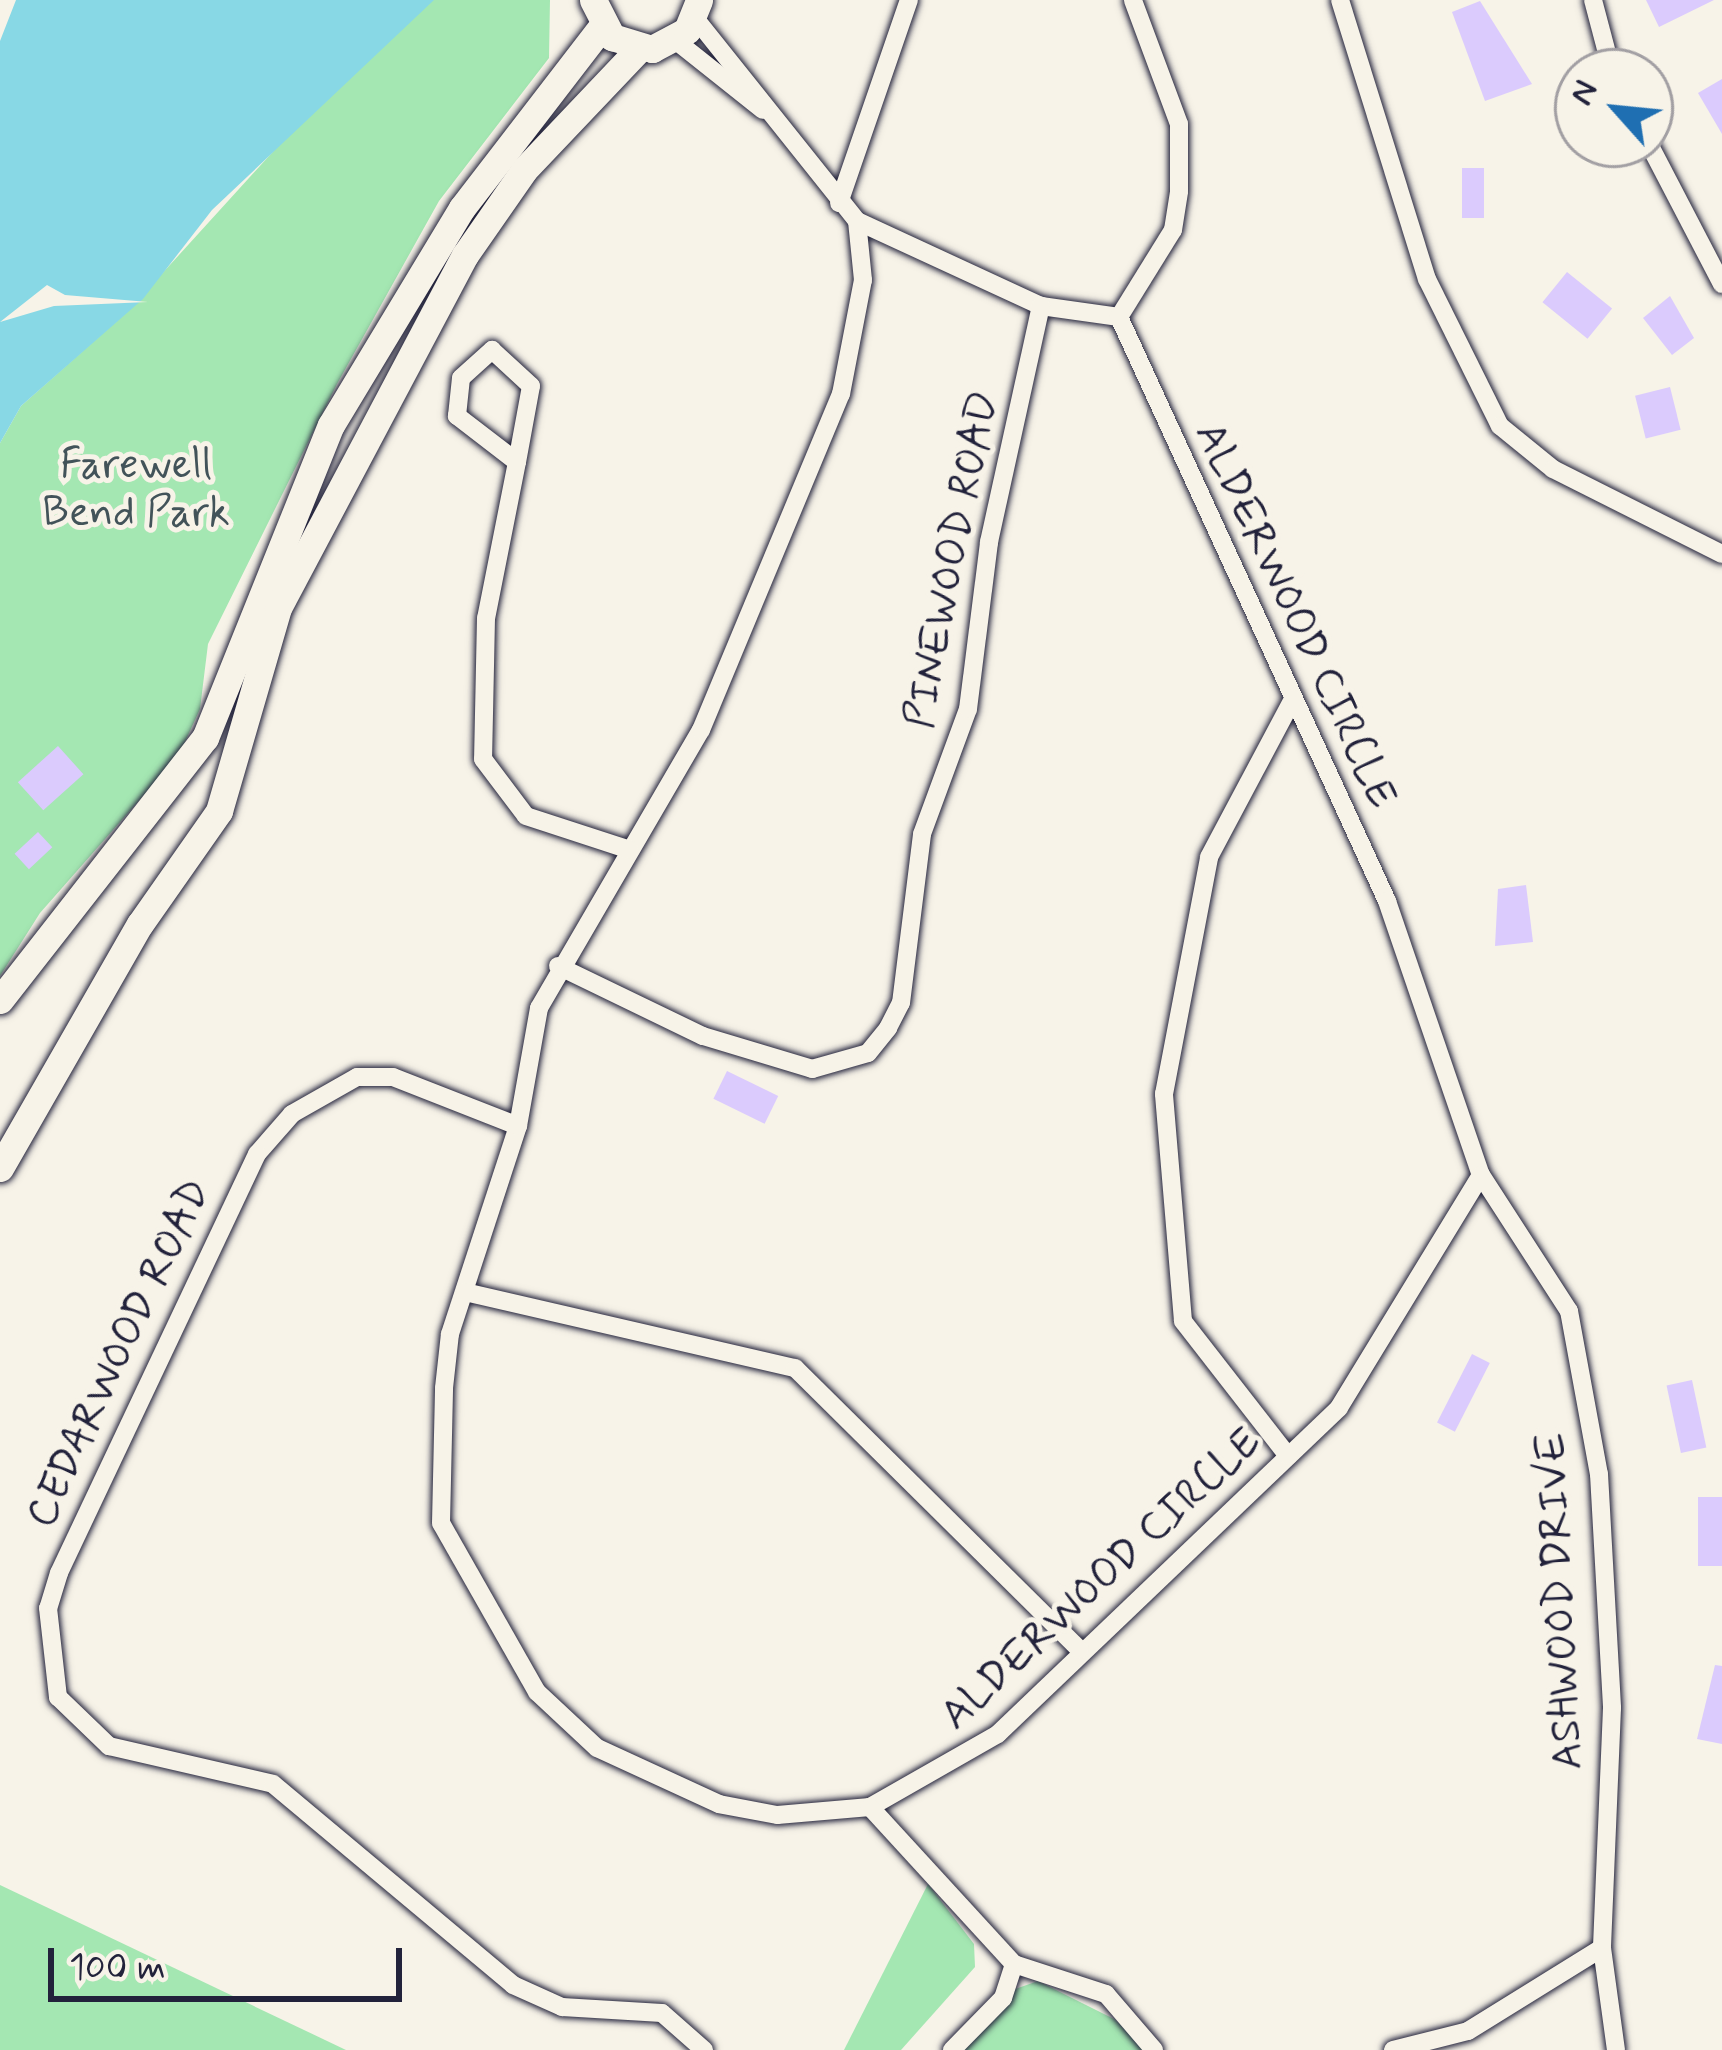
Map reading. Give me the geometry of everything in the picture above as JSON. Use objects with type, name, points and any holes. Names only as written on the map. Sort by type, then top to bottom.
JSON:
[{"type":"main road","points":[[0,1168],[140,924],[219,811],[278,608],[465,255],[524,170],[639,49],[675,40],[697,9]]},
{"type":"main road","points":[[0,1000],[59,911],[193,758],[298,491],[371,353],[462,208],[598,13],[639,49]]},
{"type":"street","points":[[839,203],[909,0]]},
{"type":"street","points":[[675,40],[764,110],[857,220],[1040,306],[1119,316],[1173,230],[1179,191],[1179,124],[1133,0]]},
{"type":"street","points":[[1340,0],[1426,279],[1500,426],[1553,469],[1722,554]]},
{"type":"street","points":[[1593,0],[1606,48]]},
{"type":"street","points":[[697,9],[757,86],[764,110]]},
{"type":"street","points":[[1662,168],[1722,284]]},
{"type":"street","name":"ALDERWOOD CIRCLE","points":[[857,220],[863,280],[841,394],[700,730],[558,966],[539,1008],[518,1126],[446,1370],[441,1523],[537,1692],[597,1748],[719,1804],[777,1815],[870,1807],[974,1755],[1079,1648],[1288,1456],[1390,1338],[1481,1174],[1387,901],[1119,316]]},
{"type":"street","name":"PINEWOOD ROAD","points":[[558,966],[703,1036],[812,1069],[868,1053],[888,1028],[902,1004],[922,834],[968,709],[988,542],[1040,306]]},
{"type":"street","points":[[517,462],[457,416],[461,378],[492,350],[532,386],[517,462],[485,618],[483,759],[526,816],[630,850]]},
{"type":"street","points":[[1288,1456],[1183,1321],[1164,1094],[1209,857],[1294,699]]},
{"type":"street","name":"CEDARWOOD ROAD","points":[[518,1126],[393,1077],[357,1077],[292,1114],[257,1154],[59,1573],[48,1608],[55,1679],[80,1724],[109,1746],[273,1784],[513,1985],[562,2007],[662,2013],[704,2050]]},
{"type":"street","name":"ASHWOOD DRIVE","points":[[1481,1174],[1569,1311],[1599,1474],[1612,1708],[1602,1948],[1616,2050]]},
{"type":"street","points":[[466,1292],[795,1368],[1079,1648]]},
{"type":"street","points":[[870,1807],[1014,1964],[1106,1994],[1154,2050]]},
{"type":"street","points":[[1393,2050],[1468,2031],[1602,1948]]},
{"type":"street","points":[[952,2050],[1003,1998],[1014,1964]]},
{"type":"green space","name":"Farewell Bend Park","points":[[411,0],[550,0],[549,58],[439,201],[337,384],[208,644],[200,709],[179,755],[40,913],[0,976],[0,443],[21,406],[128,311]]},
{"type":"green space","points":[[928,1884],[974,1944],[975,1967],[901,2050],[844,2050]]},
{"type":"green space","points":[[0,1885],[346,2050],[0,2050]]},
{"type":"green space","points":[[1038,1981],[1114,2019],[1151,2050],[960,2050],[1015,1989]]},
{"type":"water","points":[[16,0],[434,0],[212,210],[143,299],[21,406],[0,443],[0,41]]},
{"type":"pier","points":[[47,285],[65,295],[148,302],[54,306],[0,322]]},
{"type":"building","points":[[1646,0],[1714,0],[1659,27]]},
{"type":"building","points":[[1480,1],[1532,84],[1485,101],[1452,12]]},
{"type":"building","points":[[1722,79],[1722,134],[1698,93]]},
{"type":"building","points":[[1462,168],[1484,168],[1484,218],[1462,218]]},
{"type":"building","points":[[1567,272],[1612,309],[1588,339],[1542,302]]},
{"type":"building","points":[[1670,296],[1694,338],[1672,355],[1643,318]]},
{"type":"building","points":[[1670,387],[1681,430],[1646,438],[1635,396]]},
{"type":"building","points":[[58,746],[83,774],[43,810],[18,782]]},
{"type":"building","points":[[38,832],[52,847],[29,869],[15,854]]},
{"type":"building","points":[[1526,885],[1533,942],[1495,946],[1498,889]]},
{"type":"building","points":[[727,1071],[778,1096],[765,1124],[713,1099]]},
{"type":"building","points":[[1472,1354],[1490,1363],[1455,1432],[1437,1423]]},
{"type":"building","points":[[1692,1380],[1706,1447],[1681,1453],[1667,1385]]},
{"type":"building","points":[[1698,1497],[1722,1497],[1722,1566],[1698,1566]]},
{"type":"building","points":[[1715,1665],[1722,1666],[1722,1744],[1697,1739]]}]
